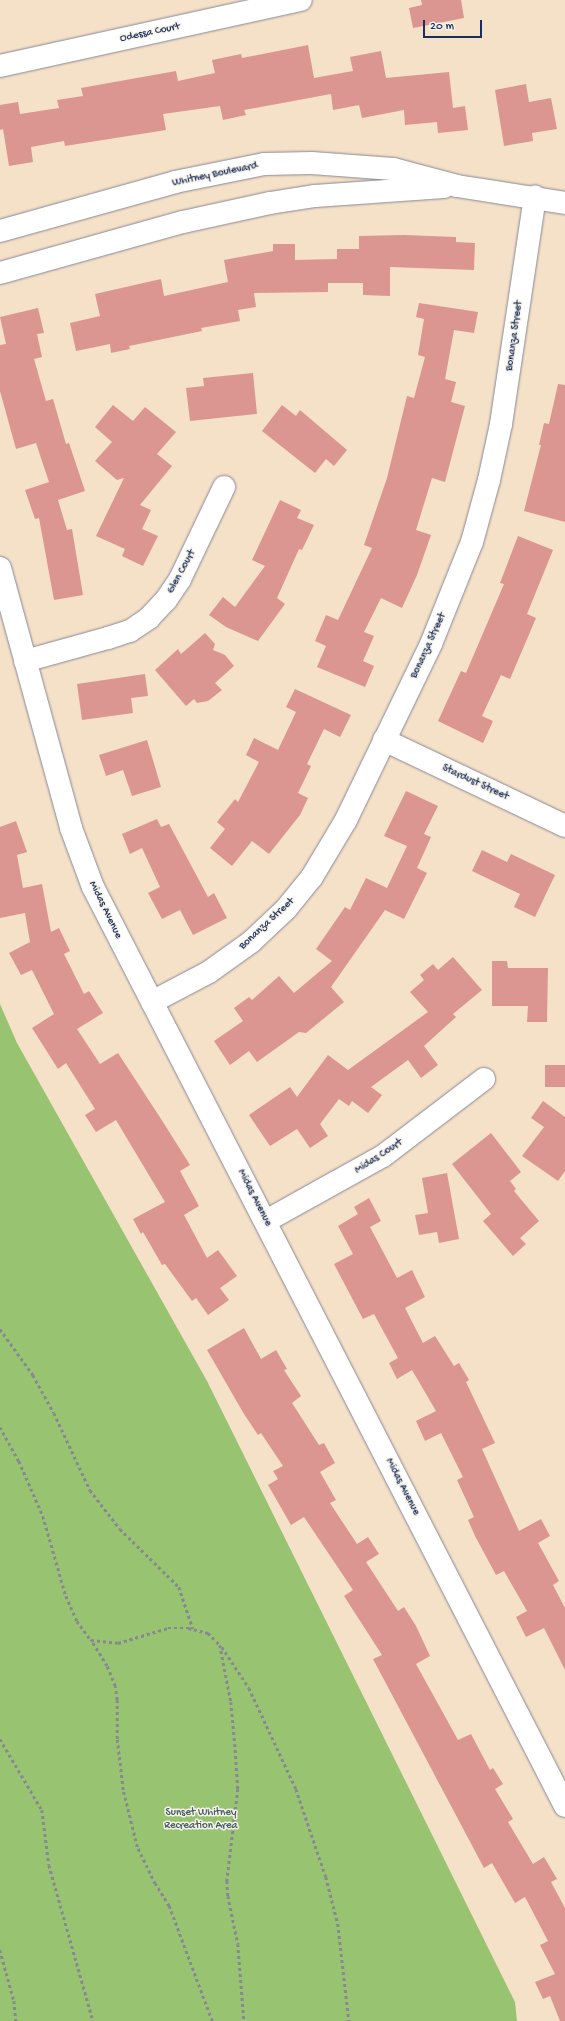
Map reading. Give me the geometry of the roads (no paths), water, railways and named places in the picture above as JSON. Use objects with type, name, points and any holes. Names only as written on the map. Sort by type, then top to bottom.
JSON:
[{"type":"street","name":"Odessa Court","points":[[0,66],[301,0]]},
{"type":"street","name":"Whitney Boulevard","points":[[0,231],[183,180],[264,164],[312,163],[393,169],[457,186],[535,197],[565,203]]},
{"type":"street","name":"Whitney Boulevard","points":[[0,272],[183,222],[270,203],[314,196],[457,186]]},
{"type":"street","name":"Bonanza Street","points":[[152,1002],[209,972],[251,942],[286,909],[312,877],[343,826],[431,644],[472,542],[501,424],[535,197]]},
{"type":"street","name":"Glen Court","points":[[25,661],[130,631],[149,618],[166,600],[180,580],[224,487]]},
{"type":"street","name":"Midas Avenue","points":[[0,568],[25,661],[82,858],[96,893],[266,1221],[565,1806]]},
{"type":"street","name":"Stardust Street","points":[[384,740],[565,826]]},
{"type":"street","name":"Midas Court","points":[[266,1221],[383,1156],[484,1079]]},
{"type":"park label","name":"Sunset Whitney Recreation Area","points":[[201,1820]]}]
